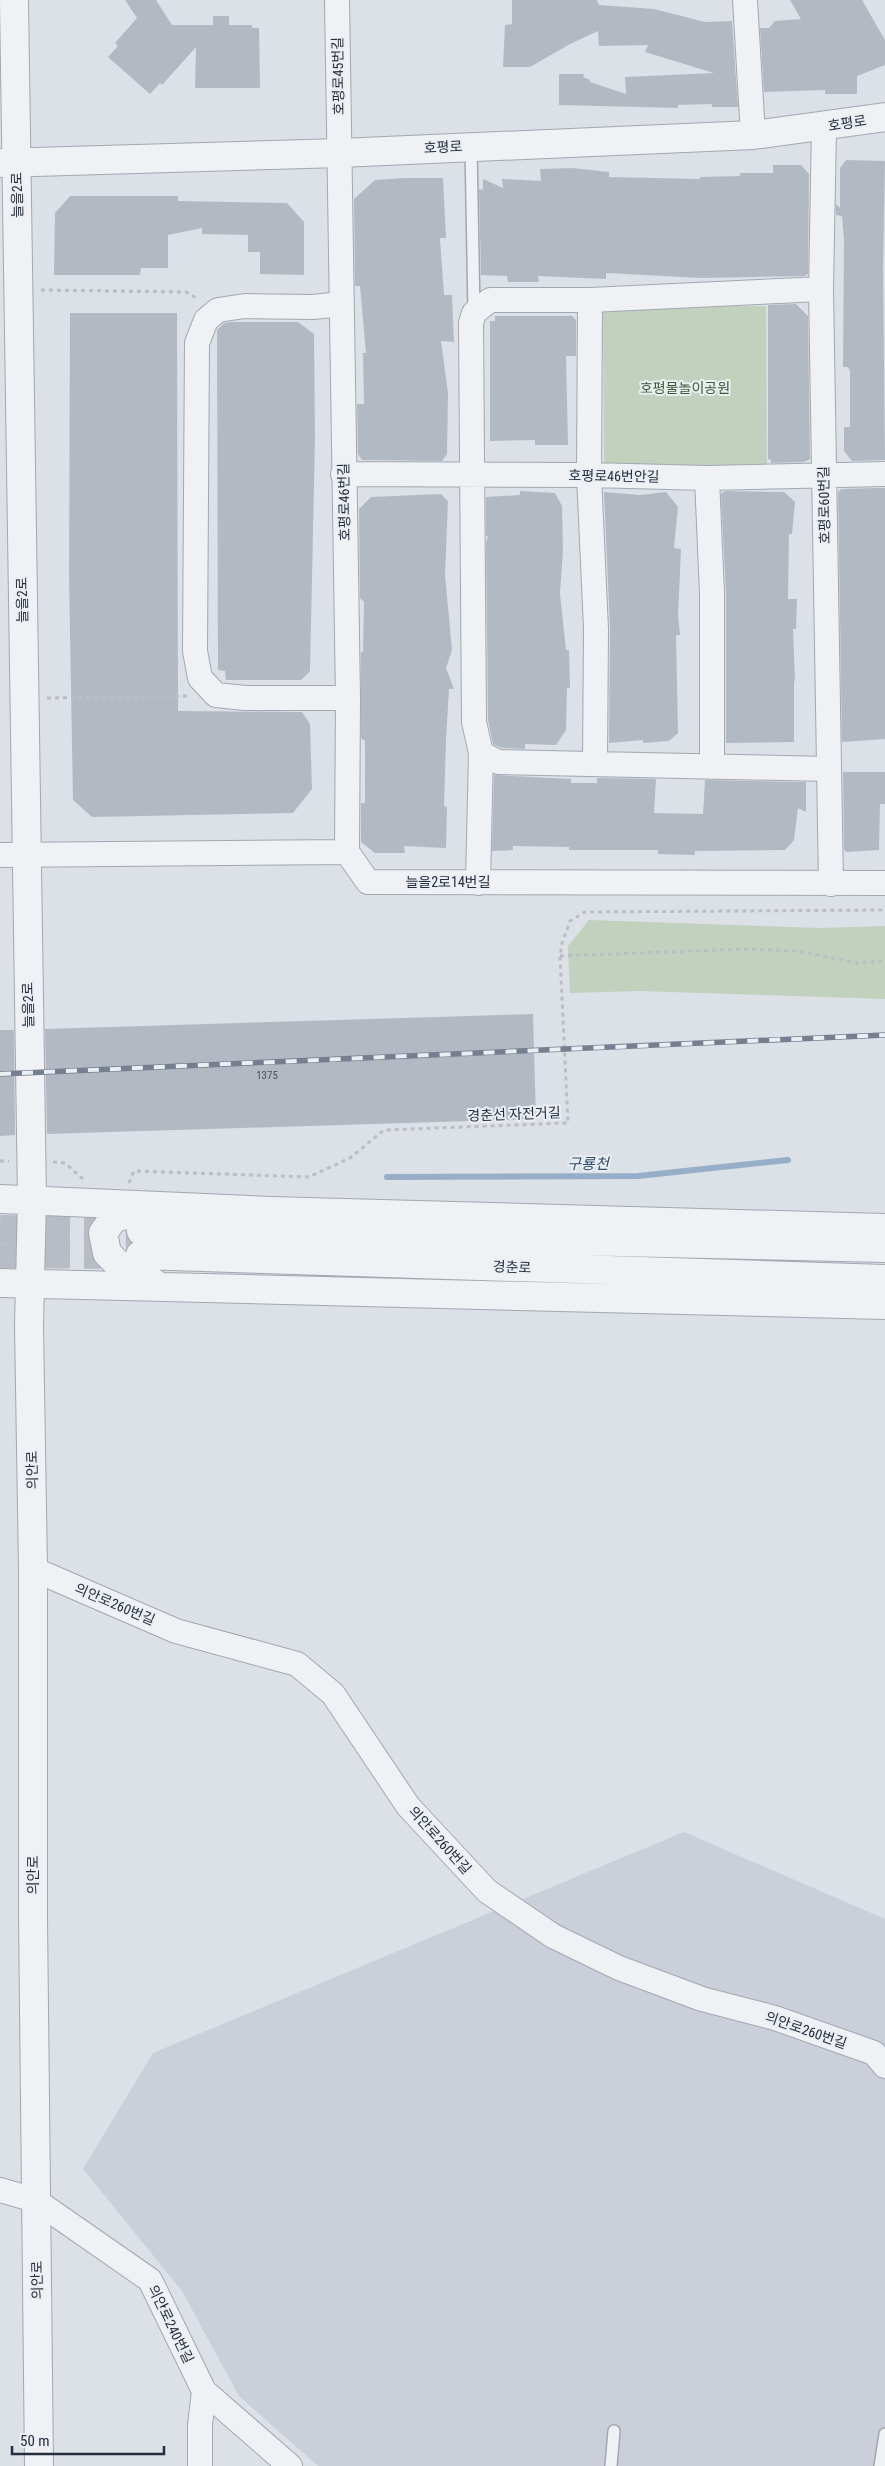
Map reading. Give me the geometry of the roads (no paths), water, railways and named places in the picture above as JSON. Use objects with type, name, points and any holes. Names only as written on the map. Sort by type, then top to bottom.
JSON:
[{"type":"street","name":"늘을2로","points":[[14,0],[8,163],[18,290],[24,698],[13,856],[32,1199]]},
{"type":"street","name":"호평로45번길","points":[[337,0],[340,153]]},
{"type":"street","points":[[746,0],[753,135]]},
{"type":"street","name":"호평로","points":[[8,163],[340,153],[753,135],[824,127],[885,117]]},
{"type":"street","name":"호평로60번길","points":[[824,127],[820,289],[831,884]]},
{"type":"street","name":"호평로46번길","points":[[340,153],[343,474],[348,698],[347,852]]},
{"type":"street","points":[[478,883],[481,753],[474,722],[471,476],[472,323],[474,313],[490,300],[590,300],[820,289]]},
{"type":"street","points":[[590,300],[590,475],[596,629],[595,764]]},
{"type":"street","points":[[342,304],[313,307],[245,306],[218,310],[206,320],[197,343],[195,651],[200,678],[216,695],[245,698],[348,698]]},
{"type":"street","name":"호평로46번안길","points":[[343,474],[590,475],[707,478],[885,474]]},
{"type":"street","points":[[707,478],[712,594],[712,767]]},
{"type":"street","points":[[481,753],[498,762],[828,769]]},
{"type":"street","points":[[13,856],[347,852]]},
{"type":"street","name":"늘을2로14번길","points":[[347,852],[368,882],[885,883]]},
{"type":"street","points":[[0,1198],[281,1211],[885,1228]]},
{"type":"street","name":"의안로","points":[[32,1199],[30,1283],[33,1569],[32,1917],[39,2466]]},
{"type":"street","points":[[163,1206],[133,1211],[113,1219],[103,1233],[107,1253],[118,1264],[135,1275],[163,1286]]},
{"type":"street","name":"경춘로","points":[[885,1248],[140,1243],[885,1279]]},
{"type":"street","points":[[0,1283],[885,1305]]},
{"type":"street","name":"의안로260번길","points":[[33,1569],[176,1631],[297,1664],[333,1694],[408,1806],[486,1891],[553,1936],[619,1968],[702,2000],[775,2018],[874,2053],[885,2066]]},
{"type":"street","name":"의안로240번길","points":[[0,2190],[35,2200],[150,2280],[204,2391],[290,2466]]},
{"type":"street","points":[[200,2466],[200,2425],[204,2391]]},
{"type":"lane","points":[[471,146],[474,313]]},
{"type":"lane","points":[[611,2466],[614,2431]]},
{"type":"lane","points":[[880,2466],[885,2434]]},
{"type":"waterway","name":"구룡천","points":[[387,1177],[638,1176],[788,1160]]},
{"type":"tunnel","points":[[0,1229],[141,1231]]},
{"type":"tunnel","points":[[0,1254],[131,1255]]},
{"type":"railway","points":[[0,1074],[885,1035]]},
{"type":"park label","name":"호평물놀이공원","points":[[685,388]]}]
